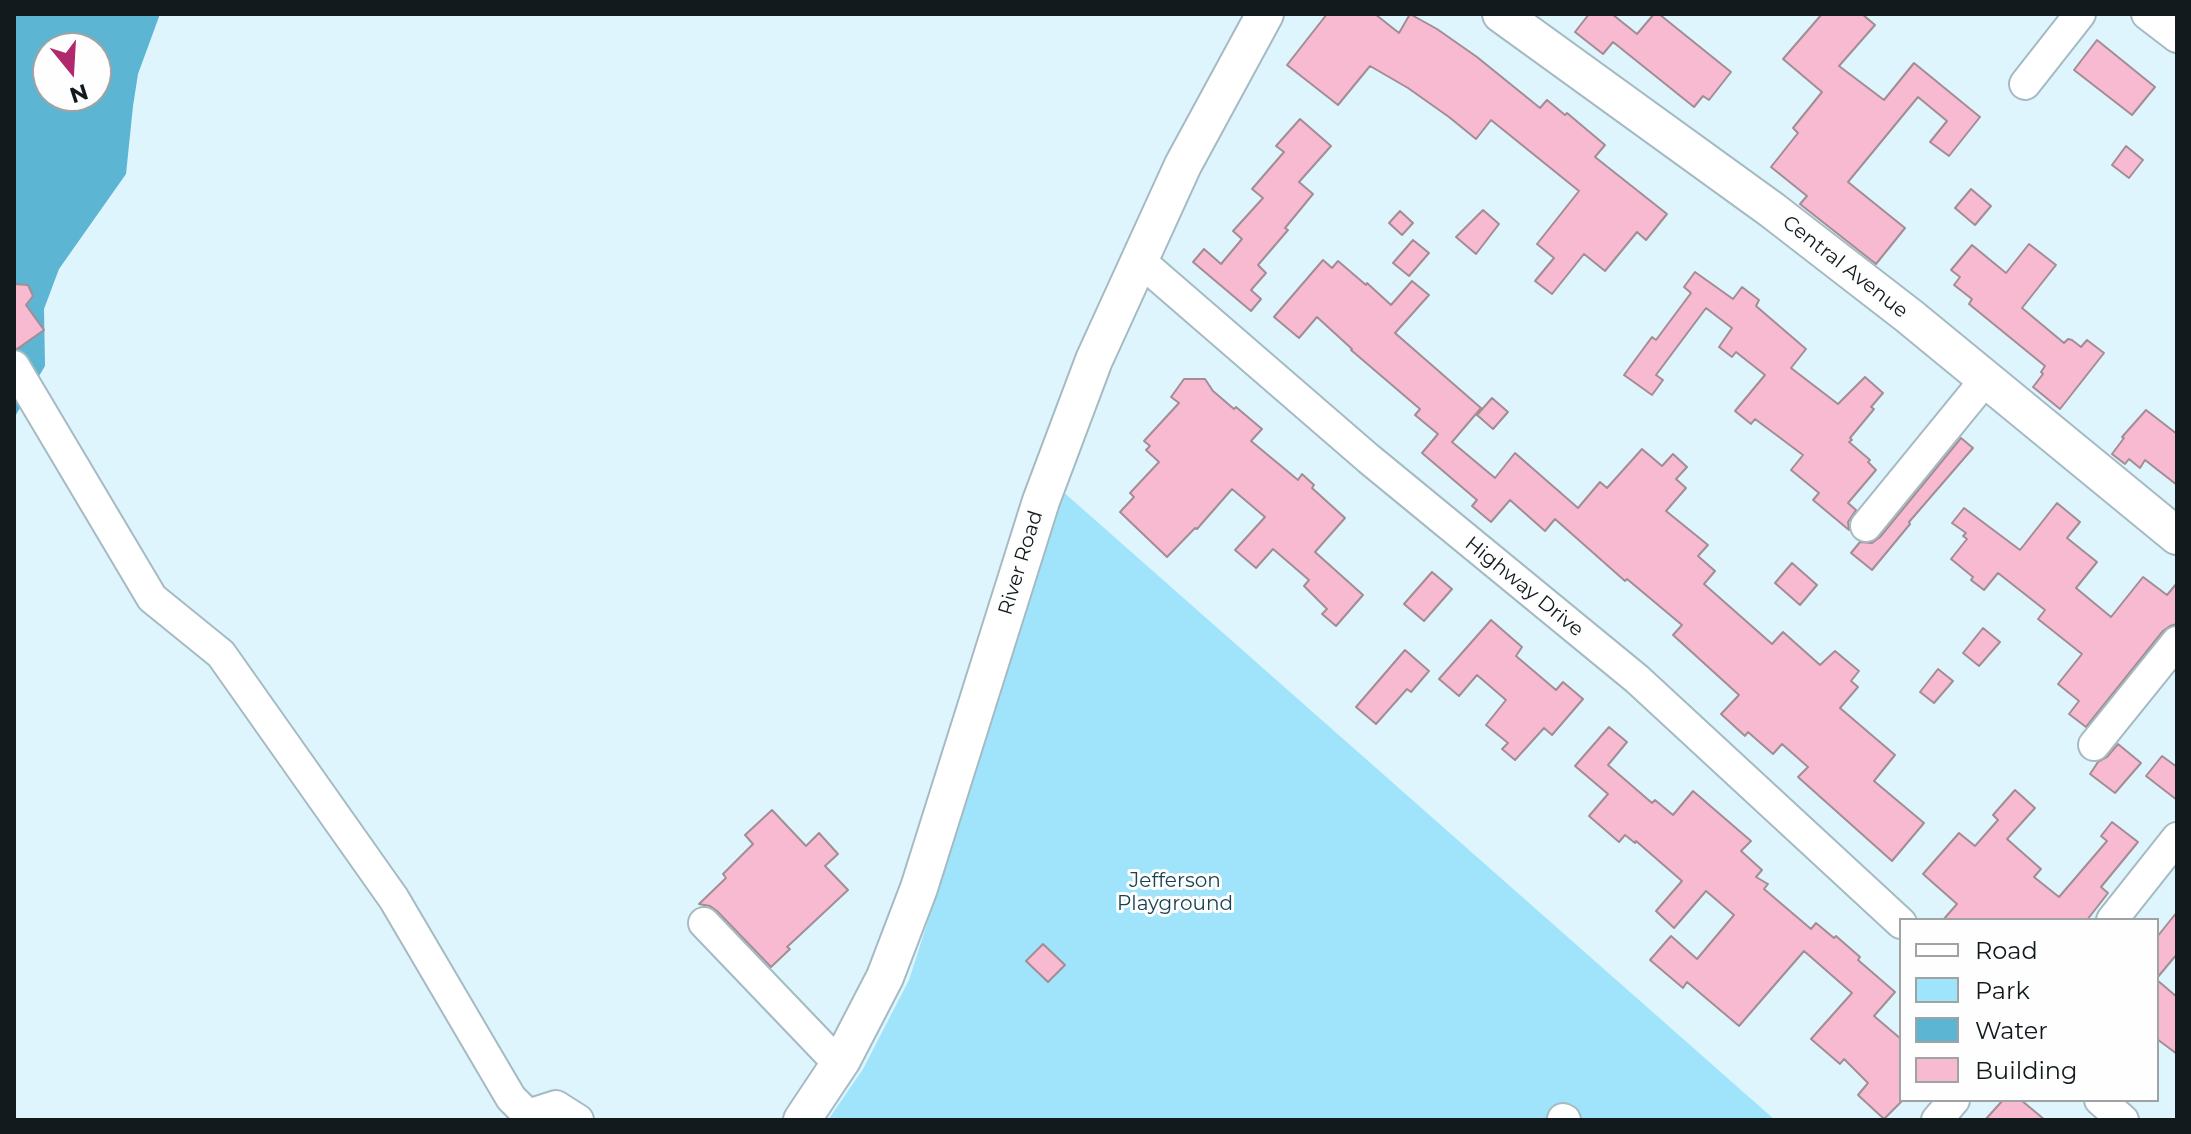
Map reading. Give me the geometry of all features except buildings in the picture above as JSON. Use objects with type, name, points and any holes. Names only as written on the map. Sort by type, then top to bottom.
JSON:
[{"type":"main road","name":"River Road","points":[[802,1120],[839,1064],[885,977],[919,888],[1041,501],[1094,360],[1183,165],[1265,14]]},
{"type":"main road","name":"Central Avenue","points":[[1501,14],[1772,210],[1909,316],[2177,536]]},
{"type":"street","points":[[2025,84],[2080,14]]},
{"type":"street","points":[[2147,14],[2177,37]]},
{"type":"street","name":"Highway Drive","points":[[1139,260],[1369,459],[1637,679],[1899,921]]},
{"type":"street","points":[[14,366],[152,598],[221,654],[394,899],[511,1098],[528,1115],[556,1106],[578,1120]]},
{"type":"street","points":[[1866,526],[1986,379]]},
{"type":"street","points":[[2094,745],[2177,642]]},
{"type":"street","points":[[2114,918],[2177,838]]},
{"type":"street","points":[[704,923],[839,1064]]},
{"type":"street","points":[[1937,1120],[1952,1102]]},
{"type":"street","points":[[2102,1102],[2123,1120]]},
{"type":"green space","name":"Jefferson Playground","points":[[1060,489],[1775,1120],[828,1120],[863,1069],[909,980],[986,739]]},
{"type":"water","points":[[14,14],[160,14],[138,74],[126,174],[59,269],[44,309],[45,366],[14,418]]}]
